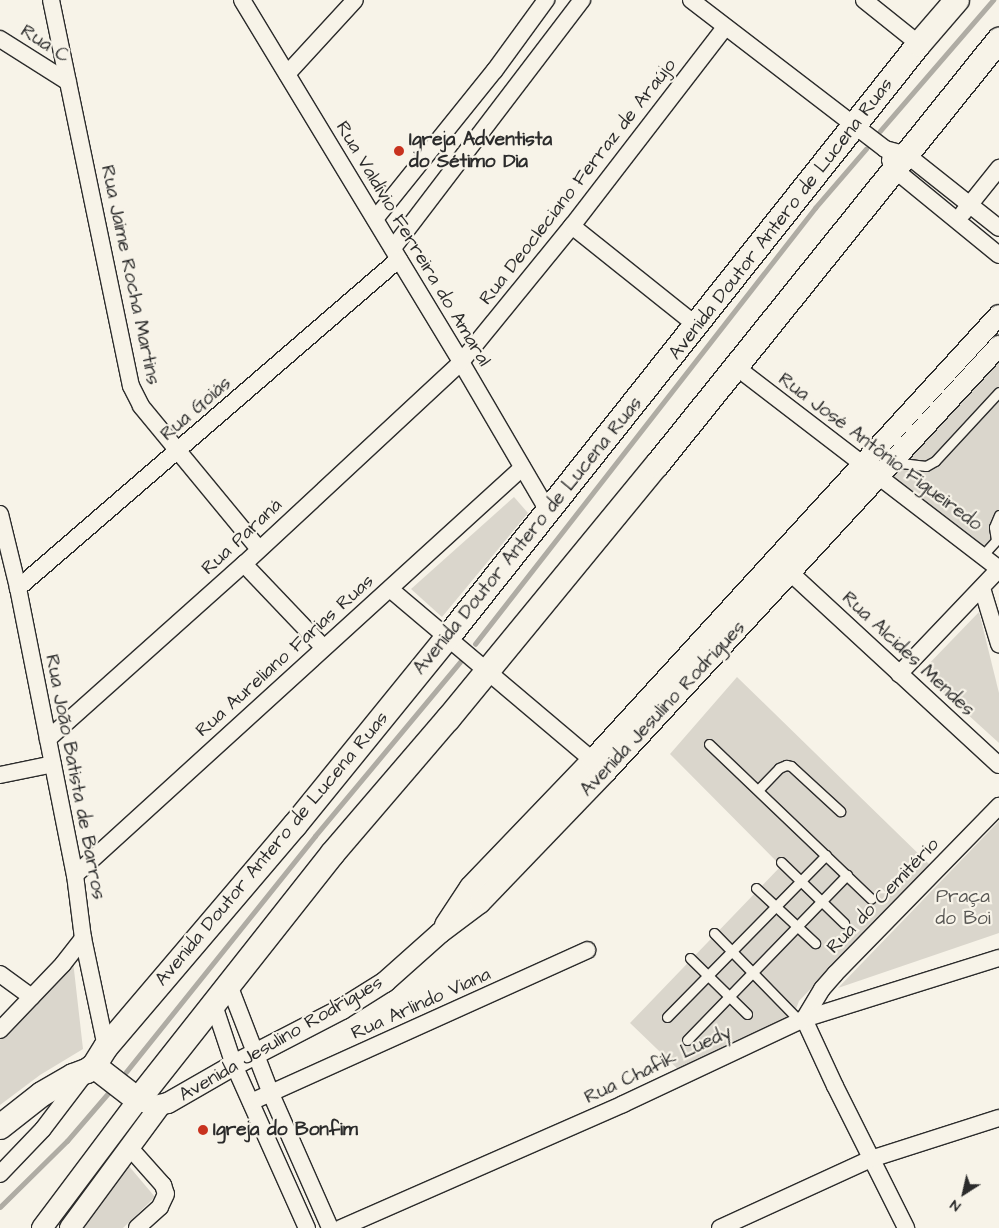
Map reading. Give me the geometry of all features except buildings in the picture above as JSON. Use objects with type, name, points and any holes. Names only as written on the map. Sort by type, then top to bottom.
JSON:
[{"type":"main road","name":"Avenida Doutor Antero de Lucena Ruas","points":[[96,1061],[295,825],[448,637],[919,44],[957,0]]},
{"type":"main road","points":[[0,1127],[42,1094],[96,1061],[138,1100],[334,853],[736,367],[895,158],[999,40]]},
{"type":"street","name":"Rua Jaime Rocha Martins","points":[[51,0],[131,386],[141,406],[177,452],[259,549]]},
{"type":"street","name":"Rua Valdívio Ferreira do Amaral","points":[[242,0],[461,362],[548,511]]},
{"type":"street","points":[[287,74],[355,0]]},
{"type":"street","points":[[375,219],[495,70],[546,0]]},
{"type":"street","name":"Rua Goiás","points":[[18,588],[177,452],[396,254],[582,0]]},
{"type":"street","points":[[864,0],[919,44]]},
{"type":"street","points":[[696,2],[725,27],[895,158],[956,220],[999,255]]},
{"type":"street","name":"Rua Deocleciano Ferraz de Araújo","points":[[461,362],[572,226],[725,27]]},
{"type":"street","name":"Rua C","points":[[0,39],[68,82]]},
{"type":"street","points":[[895,158],[970,204],[999,228]]},
{"type":"street","points":[[956,220],[999,168]]},
{"type":"street","points":[[572,226],[696,325]]},
{"type":"street","name":"Avenida Jesulino Rodrigues","points":[[138,1100],[146,1104],[160,1106],[234,1065],[321,1021],[366,995],[398,971],[440,933],[470,887],[599,766],[782,565],[861,464],[999,316]]},
{"type":"street","name":"Avenida Jesulino Rodrigues","points":[[782,565],[879,477],[999,346]]},
{"type":"street","name":"Rua Paraná","points":[[48,739],[244,564],[461,362]]},
{"type":"street","name":"Rua José Antônio Figueiredo","points":[[736,367],[999,569]]},
{"type":"street","name":"Rua Aureliano Farias Ruas","points":[[75,875],[323,647],[390,589],[522,468]]},
{"type":"street","name":"Rua João Batista de Barros","points":[[0,517],[18,588],[75,875],[96,1061]]},
{"type":"street","points":[[244,564],[323,647]]},
{"type":"street","name":"Rua Alcides Mendes","points":[[782,565],[999,765]]},
{"type":"street","points":[[899,674],[999,569]]},
{"type":"street","points":[[982,588],[994,609],[999,644]]},
{"type":"street","points":[[390,589],[599,766]]},
{"type":"street","points":[[0,775],[52,764]]},
{"type":"street","name":"Rua do Cemitério","points":[[802,1020],[822,989],[835,974],[999,806]]},
{"type":"street","points":[[0,1030],[32,997],[83,938]]},
{"type":"street","name":"Rua Arlindo Viana","points":[[251,1102],[587,950]]},
{"type":"street","name":"Rua Chafik Luedy","points":[[341,1228],[623,1104],[802,1020],[999,958]]},
{"type":"street","points":[[0,974],[32,997]]},
{"type":"street","points":[[229,985],[270,1094],[330,1228]]},
{"type":"street","points":[[214,1005],[234,1065],[307,1228]]},
{"type":"street","points":[[802,1020],[906,1228]]},
{"type":"street","points":[[0,1174],[44,1129],[96,1061]]},
{"type":"street","points":[[42,1228],[138,1100]]},
{"type":"street","points":[[70,1228],[160,1106]]},
{"type":"street","points":[[720,1228],[871,1158],[999,1118]]},
{"type":"street","points":[[130,1148],[163,1185],[166,1194],[163,1202],[138,1228]]},
{"type":"lane","points":[[892,462],[926,466],[935,462],[999,392]]},
{"type":"lane","points":[[982,556],[997,538],[994,527],[999,515]]},
{"type":"lane","points":[[709,744],[871,899]]},
{"type":"lane","points":[[758,790],[779,768],[786,765],[791,766],[840,811]]},
{"type":"lane","points":[[667,1016],[826,855]]},
{"type":"lane","points":[[781,862],[844,923]]},
{"type":"lane","points":[[687,1040],[847,875]]},
{"type":"lane","points":[[756,888],[815,943]]},
{"type":"lane","points":[[714,933],[802,1020]]},
{"type":"lane","points":[[690,958],[747,1014]]},
{"type":"green space","points":[[999,357],[999,547],[993,553],[889,474]]},
{"type":"green space","points":[[514,497],[528,513],[442,617],[411,589]]},
{"type":"green space","points":[[979,612],[999,693],[999,743],[921,672]]},
{"type":"green space","points":[[737,677],[930,865],[799,1001],[790,1025],[682,1073],[630,1023],[781,866],[670,754]]},
{"type":"green space","name":"Praça do Boi","points":[[999,821],[999,933],[838,988]]},
{"type":"green space","points":[[73,961],[83,1049],[40,1075],[0,1105],[0,1036]]},
{"type":"green space","points":[[128,1165],[155,1197],[123,1228],[80,1228]]},
{"type":"waterway","points":[[880,131],[993,0]]},
{"type":"waterway","points":[[475,644],[815,208],[866,149]]},
{"type":"waterway","points":[[126,1072],[315,836],[460,662]]},
{"type":"waterway","points":[[0,1207],[67,1141],[110,1091]]},
{"type":"place","name":"Igreja Adventista do Sétimo Dia","points":[[399,151]]},
{"type":"place","name":"Igreja do Bonfim","points":[[203,1130]]}]
